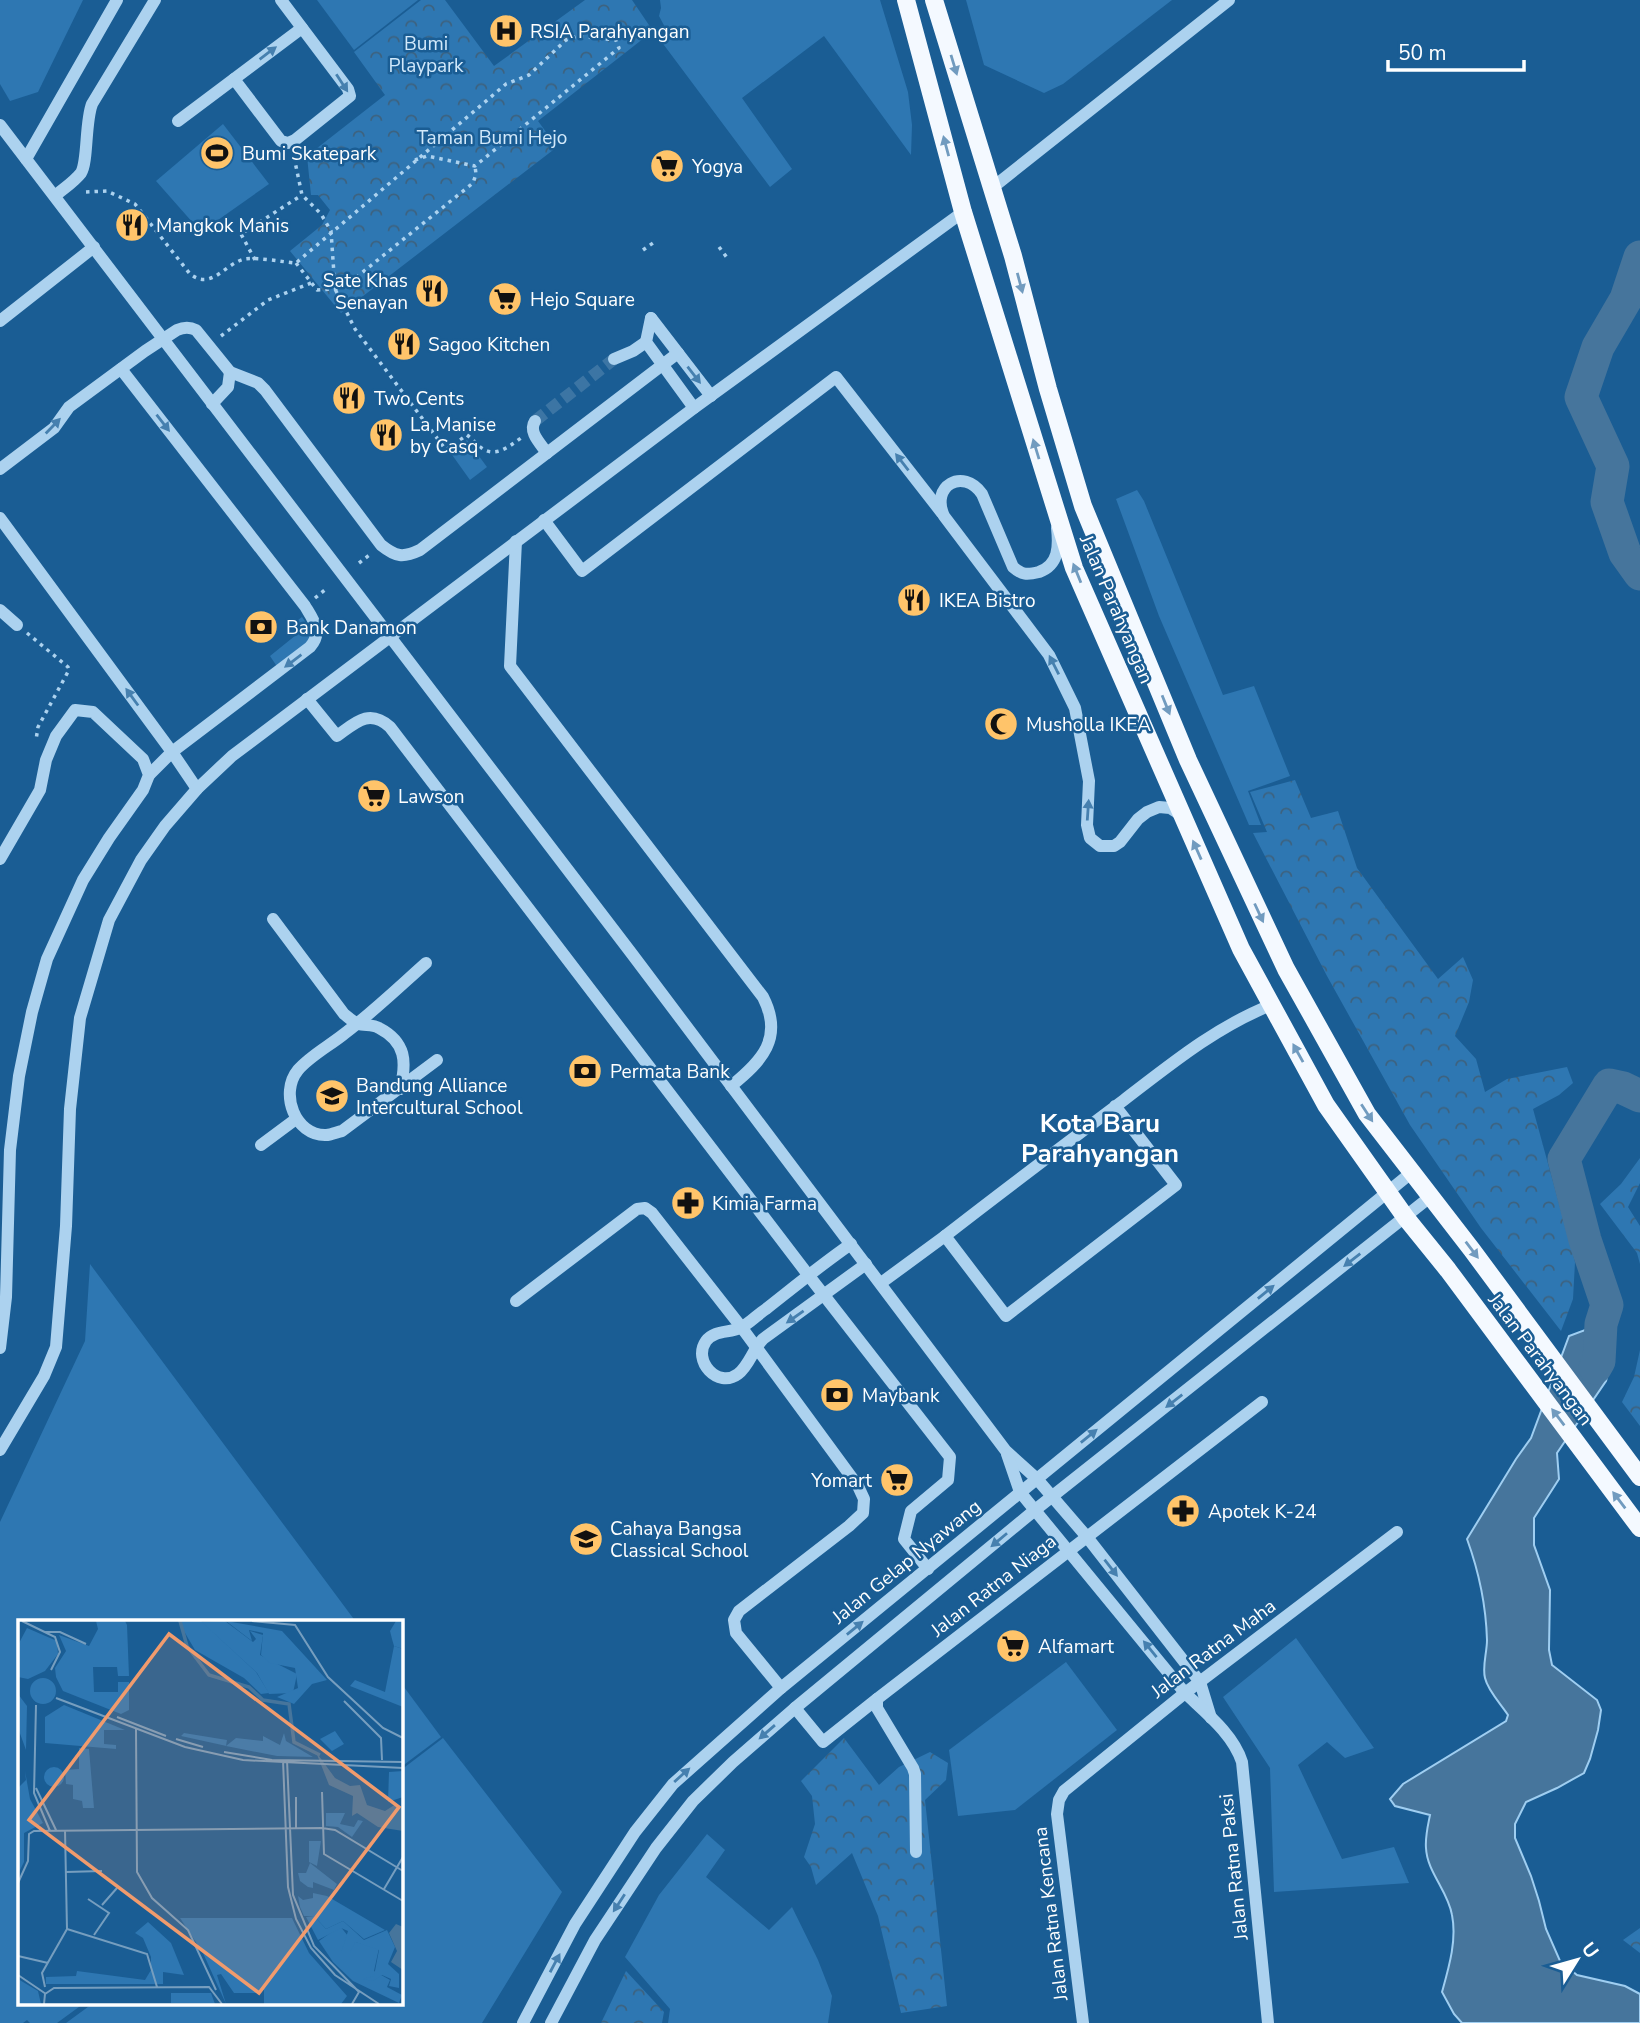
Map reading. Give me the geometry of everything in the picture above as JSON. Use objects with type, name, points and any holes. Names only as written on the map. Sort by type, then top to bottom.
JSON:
[{"type":"main road","name":"Jalan Parahyangan","points":[[906,0],[963,212],[1074,568],[1241,949],[1326,1105],[1406,1218],[1448,1270],[1640,1528]]},
{"type":"main road","name":"Jalan Parahyangan","points":[[934,0],[992,188],[1083,506],[1188,760],[1286,969],[1367,1115],[1472,1250],[1640,1477]]},
{"type":"main road","points":[[1056,514],[1083,506]]},
{"type":"street","points":[[26,159],[117,0]]},
{"type":"street","points":[[55,196],[85,165],[87,117],[92,104],[155,0]]},
{"type":"street","points":[[234,79],[281,141],[288,143],[350,96],[348,89],[281,0]]},
{"type":"street","points":[[992,188],[1229,0]]},
{"type":"street","points":[[178,121],[302,28]]},
{"type":"street","points":[[0,125],[1006,1451],[1037,1479],[1087,1537],[1200,1682],[1211,1718]]},
{"type":"street","points":[[0,1450],[44,1376],[56,1347],[66,1226],[70,1109],[80,1017],[109,920],[141,860],[165,826],[197,789],[232,756],[694,408],[963,212]]},
{"type":"street","points":[[0,321],[94,247]]},
{"type":"street","points":[[694,408],[646,342],[651,318],[711,396]]},
{"type":"street","points":[[0,469],[54,428],[69,407],[162,338],[182,327],[192,328],[230,372],[258,383],[265,390],[382,545],[393,555],[409,555],[420,550],[678,353]]},
{"type":"street","points":[[614,359],[646,342]]},
{"type":"street","points":[[0,1348],[6,1297],[10,1150],[19,1076],[32,1012],[47,959],[83,880],[143,790],[149,775],[172,752],[310,647],[317,629],[305,606],[121,369]]},
{"type":"street","points":[[212,404],[228,387],[230,372]]},
{"type":"street","points":[[544,520],[582,571],[836,377],[1049,655],[1075,708],[1087,761],[1087,825],[1090,838],[1100,846],[1114,846],[1138,819],[1160,807],[1170,808],[1182,816]]},
{"type":"street","points":[[534,425],[535,436],[547,453]]},
{"type":"street","points":[[944,516],[939,502],[944,489],[957,481],[972,483],[982,494],[1013,567],[1021,574],[1029,575],[1048,569],[1053,563],[1058,540],[1056,514]]},
{"type":"street","points":[[0,518],[197,789]]},
{"type":"street","points":[[516,541],[510,666],[764,997],[768,1006],[772,1027],[768,1047],[756,1065],[731,1086]]},
{"type":"street","points":[[0,610],[17,625]]},
{"type":"street","points":[[307,699],[337,736],[363,719],[374,718],[386,722],[950,1457],[947,1480],[911,1511],[904,1539],[928,1569]]},
{"type":"street","points":[[0,859],[40,790],[56,736],[75,710],[93,712],[143,759],[149,775]]},
{"type":"street","points":[[273,919],[344,1014],[358,1024],[378,1027],[395,1039],[404,1053],[405,1072],[400,1088]]},
{"type":"street","points":[[426,964],[358,1024],[296,1072],[289,1102],[296,1119],[311,1131],[326,1135],[342,1131],[437,1060]]},
{"type":"street","points":[[881,1283],[1217,1032],[1271,1005]]},
{"type":"street","points":[[945,1236],[1006,1316],[1176,1185],[1115,1106]]},
{"type":"street","points":[[261,1145],[296,1119]]},
{"type":"street","points":[[1388,1193],[1411,1173]]},
{"type":"street","name":"Jalan Gelap Nyawang","points":[[523,2023],[575,1924],[642,1822],[673,1784],[781,1688],[1388,1193]]},
{"type":"street","points":[[551,2023],[595,1940],[656,1848],[692,1801],[733,1762],[1035,1510],[1430,1197]]},
{"type":"street","points":[[516,1301],[637,1209],[645,1209],[652,1213],[741,1328],[858,1486],[864,1499],[863,1513],[739,1611],[734,1620],[736,1633],[781,1688]]},
{"type":"street","points":[[851,1244],[741,1328],[718,1333],[706,1342],[702,1355],[706,1368],[718,1377],[732,1377],[744,1367],[755,1347],[763,1339],[866,1264]]},
{"type":"street","name":"Jalan Ratna Niaga","points":[[795,1708],[823,1742],[1262,1402]]},
{"type":"street","points":[[1006,1451],[1020,1492]]},
{"type":"street","name":"Jalan Ratna Paksi","points":[[1020,1492],[1185,1693],[1238,1750],[1242,1762],[1268,2023]]},
{"type":"street","name":"Jalan Ratna Maha","points":[[1059,1800],[1075,1780],[1397,1532]]},
{"type":"street","points":[[877,1699],[877,1708],[915,1774],[916,1852]]},
{"type":"street","name":"Jalan Ratna Kencana","points":[[1059,1800],[1057,1814],[1083,2023]]},
{"type":"path","points":[[86,192],[107,191],[135,204],[190,274],[197,279],[210,280],[246,259],[296,263],[506,84],[529,75],[566,40],[577,36],[616,40],[619,48],[475,166]]},
{"type":"path","points":[[291,141],[302,195],[321,214],[331,231],[335,289],[355,329],[446,450],[467,435],[481,447],[494,453],[504,450],[534,425]]},
{"type":"path","points":[[415,160],[427,156],[475,166]]},
{"type":"path","points":[[296,263],[317,289],[335,289],[348,284],[473,183],[475,166]]},
{"type":"path","points":[[255,260],[241,234],[302,195]]},
{"type":"path","points":[[643,250],[653,243]]},
{"type":"path","points":[[719,247],[729,259]]},
{"type":"path","points":[[209,345],[268,300],[311,282]]},
{"type":"path","points":[[17,625],[69,670],[38,727],[36,747]]},
{"type":"green space","points":[[0,0],[83,0],[38,92],[10,101],[0,84]]},
{"type":"green space","points":[[317,0],[418,0],[354,50]]},
{"type":"green space","name":"Taman Bumi Hejo","points":[[421,0],[445,0],[494,66],[585,0],[632,0],[653,31],[538,121],[557,147],[341,313],[290,251],[322,225],[330,210],[318,195],[311,195],[307,156],[385,95],[354,52]]},
{"type":"green space","points":[[660,0],[880,0],[908,92],[912,125],[911,155],[824,36],[742,98],[792,169],[770,187],[658,37],[667,31],[659,16]]},
{"type":"green space","points":[[966,0],[1172,0],[1063,84],[1044,93],[984,65]]},
{"type":"green space","name":"Bumi Skatepark","points":[[223,124],[269,184],[201,232],[156,181]]},
{"type":"green space","points":[[467,440],[487,467],[470,480],[450,452]]},
{"type":"green space","points":[[1137,490],[1144,501],[1223,695],[1254,686],[1290,776],[1248,791],[1261,825],[1249,825],[1159,616],[1116,499]]},
{"type":"green space","points":[[302,617],[311,630],[312,638],[278,668],[270,656],[296,635],[290,626]]},
{"type":"green space","points":[[1295,780],[1311,818],[1338,811],[1357,868],[1438,979],[1463,957],[1473,980],[1469,1002],[1455,1036],[1476,1059],[1485,1092],[1507,1079],[1567,1067],[1573,1083],[1559,1095],[1533,1109],[1575,1262],[1573,1299],[1561,1331],[1481,1228],[1410,1125],[1327,976],[1253,833],[1267,832],[1250,792]]},
{"type":"green space","points":[[1640,1158],[1640,1183],[1628,1207],[1640,1226],[1640,1264],[1637,1253],[1600,1204],[1621,1184]]},
{"type":"green space","points":[[90,1264],[355,1620],[18,1620],[18,2006],[80,2006],[57,2023],[30,2023],[27,2020],[23,2023],[0,2023],[0,1522],[85,1341]]},
{"type":"green space","points":[[1640,1350],[1640,1426],[1622,1402],[1634,1377]]},
{"type":"green space","points":[[1296,1638],[1374,1748],[1345,1758],[1327,1742],[1298,1765],[1342,1859],[1394,1847],[1409,1883],[1274,1892],[1270,1768],[1223,1697]]},
{"type":"green space","points":[[1066,1662],[1117,1730],[1015,1810],[958,1816],[949,1750]]},
{"type":"green space","points":[[402,1684],[441,1737],[402,1766]]},
{"type":"green space","points":[[443,1738],[562,1892],[482,2023],[66,2023],[89,2006],[402,2006],[402,1769]]},
{"type":"green space","points":[[844,1738],[879,1785],[899,1767],[930,1752],[948,1763],[946,1780],[925,1800],[947,2006],[901,2013],[878,1916],[852,1853],[816,1885],[811,1867],[804,1857],[815,1824],[812,1796],[801,1781]]},
{"type":"green space","points":[[707,1834],[725,1850],[706,1877],[769,1930],[792,1907],[832,1996],[828,2023],[668,2023],[670,2009],[625,1957],[659,1895]]},
{"type":"green space","points":[[1640,1928],[1640,1953],[1623,1940]]},
{"type":"green space","points":[[626,1971],[664,2012],[662,2023],[601,2023]]},
{"type":"shaded area","points":[[1601,1324],[1615,1331],[1615,1346],[1606,1381],[1557,1453],[1559,1479],[1534,1518],[1534,1545],[1550,1590],[1549,1650],[1552,1665],[1597,1700],[1601,1710],[1598,1730],[1584,1773],[1526,1802],[1515,1824],[1515,1838],[1531,1876],[1546,1929],[1560,1961],[1577,1975],[1625,1986],[1640,1994],[1640,2023],[1462,2023],[1442,1992],[1454,1934],[1450,1906],[1427,1857],[1426,1840],[1430,1815],[1395,1806],[1390,1799],[1403,1784],[1506,1721],[1508,1715],[1485,1678],[1485,1614],[1467,1539],[1531,1438],[1569,1336]]},
{"type":"waterway","points":[[1640,257],[1626,299],[1598,347],[1581,397],[1613,466],[1607,502],[1625,553],[1640,574]]},
{"type":"waterway","points":[[1595,1368],[1599,1361],[1601,1324],[1607,1305],[1585,1240],[1564,1159],[1609,1085],[1640,1096]]},
{"type":"tunnel","points":[[535,421],[614,359]]},
{"type":"place","name":"RSIA Parahyangan","points":[[506,31]]},
{"type":"place","name":"Bumi Skatepark","points":[[217,153]]},
{"type":"place","name":"Yogya","points":[[667,166]]},
{"type":"place","name":"Mangkok Manis","points":[[132,225]]},
{"type":"place","name":"Sate Khas Senayan","points":[[432,291]]},
{"type":"place","name":"Hejo Square","points":[[505,299]]},
{"type":"place","name":"Sagoo Kitchen","points":[[404,344]]},
{"type":"place","name":"Two Cents","points":[[349,398]]},
{"type":"place","name":"La Manise by Casq","points":[[386,435]]},
{"type":"place","name":"IKEA Bistro","points":[[914,600]]},
{"type":"place","name":"Bank Danamon","points":[[261,627]]},
{"type":"place","name":"Musholla IKEA","points":[[1001,724]]},
{"type":"place","name":"Lawson","points":[[374,796]]},
{"type":"place","name":"Permata Bank","points":[[585,1071]]},
{"type":"place","name":"Bandung Alliance Intercultural School","points":[[332,1096]]},
{"type":"place","name":"Kimia Farma","points":[[688,1203]]},
{"type":"place","name":"Maybank","points":[[837,1395]]},
{"type":"place","name":"Yomart","points":[[897,1480]]},
{"type":"place","name":"Apotek K-24","points":[[1183,1511]]},
{"type":"place","name":"Cahaya Bangsa Classical School","points":[[586,1539]]},
{"type":"place","name":"Alfamart","points":[[1013,1646]]},
{"type":"district","name":"Kota Baru Parahyangan","points":[[1100,1138]]},
{"type":"park label","name":"Bumi Playpark","points":[[426,54]]}]
